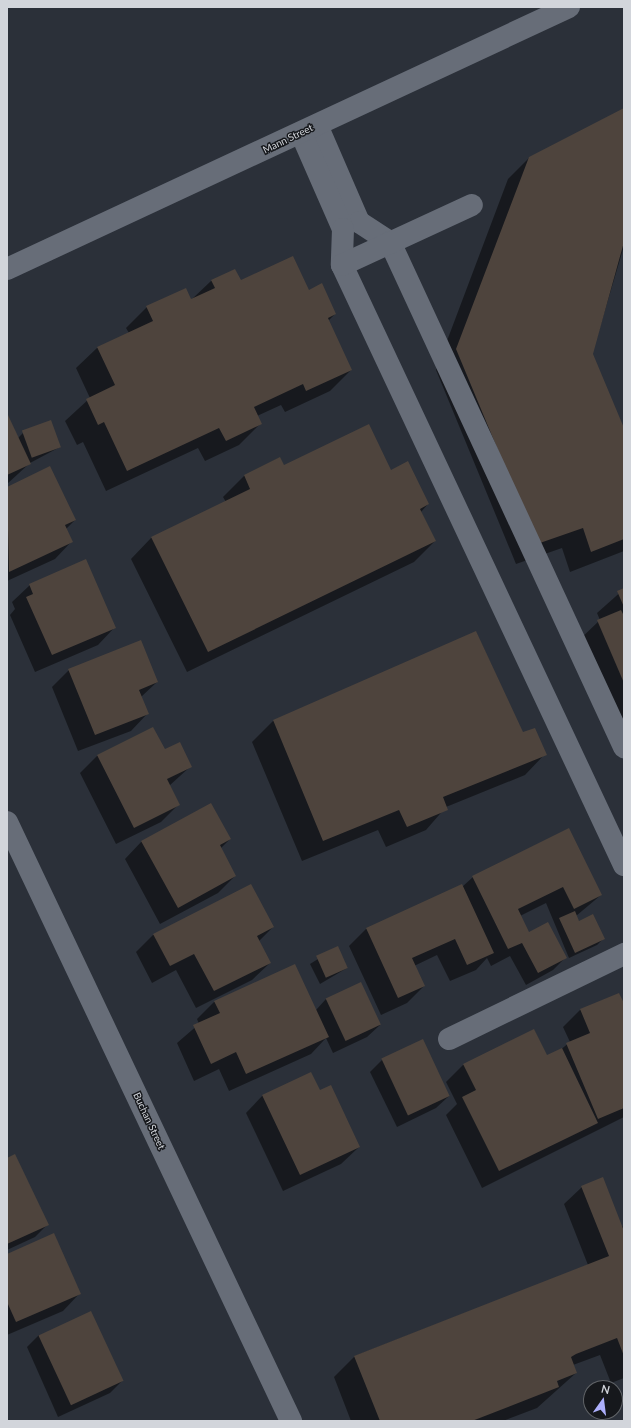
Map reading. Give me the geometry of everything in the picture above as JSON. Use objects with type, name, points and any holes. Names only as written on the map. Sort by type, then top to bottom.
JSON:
[{"type":"street","name":"Mann Street","points":[[7,269],[569,7]]},
{"type":"street","points":[[309,129],[359,222],[390,242],[624,747]]},
{"type":"street","points":[[309,129],[343,229],[342,265],[624,865]]},
{"type":"street","points":[[342,265],[472,205]]},
{"type":"street","name":"Buchan Street","points":[[7,822],[291,1421]]},
{"type":"street","points":[[449,1039],[624,954]]},
{"type":"building","points":[[624,108],[624,242],[593,354],[624,428],[624,539],[591,552],[583,528],[537,544],[456,349],[529,157]]},
{"type":"building","points":[[293,256],[309,290],[322,283],[336,314],[328,318],[352,370],[306,391],[303,384],[254,407],[262,424],[226,441],[219,428],[127,471],[104,422],[98,425],[86,399],[115,385],[97,347],[153,321],[146,306],[186,288],[191,299],[215,288],[211,280],[235,269],[241,280]]},
{"type":"building","points":[[7,413],[31,464],[7,475]]},
{"type":"building","points":[[51,420],[61,447],[32,458],[22,431]]},
{"type":"building","points":[[369,424],[391,470],[408,461],[429,504],[420,509],[436,541],[208,652],[151,537],[250,489],[244,475],[280,457],[284,465]]},
{"type":"building","points":[[50,466],[76,520],[65,525],[73,542],[9,572],[7,487]]},
{"type":"building","points":[[86,559],[116,628],[52,655],[26,597],[33,594],[29,584]]},
{"type":"building","points":[[624,588],[624,607],[617,591]]},
{"type":"building","points":[[621,610],[624,616],[624,683],[597,620]]},
{"type":"building","points":[[476,631],[523,732],[535,728],[547,755],[443,797],[448,810],[407,827],[399,810],[323,841],[273,720]]},
{"type":"building","points":[[141,640],[158,682],[139,690],[149,714],[95,735],[68,669]]},
{"type":"building","points":[[153,727],[165,749],[180,742],[192,767],[167,779],[180,805],[134,828],[97,755]]},
{"type":"building","points":[[211,803],[231,839],[220,845],[236,876],[178,908],[141,841]]},
{"type":"building","points":[[569,828],[602,895],[574,909],[563,887],[518,909],[529,932],[548,922],[567,958],[538,973],[522,943],[508,949],[472,876]]},
{"type":"building","points":[[251,884],[274,927],[257,936],[271,963],[214,991],[194,954],[170,966],[153,934]]},
{"type":"building","points":[[462,884],[494,953],[467,965],[455,939],[412,958],[425,986],[398,998],[366,928]]},
{"type":"building","points":[[575,911],[579,921],[593,914],[605,939],[575,953],[559,918]]},
{"type":"building","points":[[338,946],[348,968],[326,978],[316,956]]},
{"type":"building","points":[[295,964],[329,1037],[246,1074],[236,1052],[211,1064],[193,1025],[220,1013],[214,1001]]},
{"type":"building","points":[[361,982],[381,1025],[346,1041],[326,998]]},
{"type":"building","points":[[619,993],[624,1003],[624,1108],[598,1119],[566,1043],[590,1033],[580,1009]]},
{"type":"building","points":[[534,1029],[547,1055],[562,1048],[598,1123],[499,1171],[462,1097],[476,1090],[463,1064]]},
{"type":"building","points":[[423,1039],[450,1096],[408,1116],[381,1058]]},
{"type":"building","points":[[311,1072],[320,1090],[331,1085],[360,1147],[300,1175],[262,1095]]},
{"type":"building","points":[[15,1154],[49,1225],[7,1244],[7,1158]]},
{"type":"building","points":[[603,1177],[624,1231],[624,1356],[617,1338],[576,1354],[571,1357],[577,1373],[557,1381],[559,1387],[472,1421],[380,1421],[354,1356],[609,1256],[581,1186]]},
{"type":"building","points":[[54,1233],[81,1294],[16,1322],[7,1302],[7,1254]]},
{"type":"building","points":[[91,1311],[124,1381],[71,1405],[38,1336]]}]
